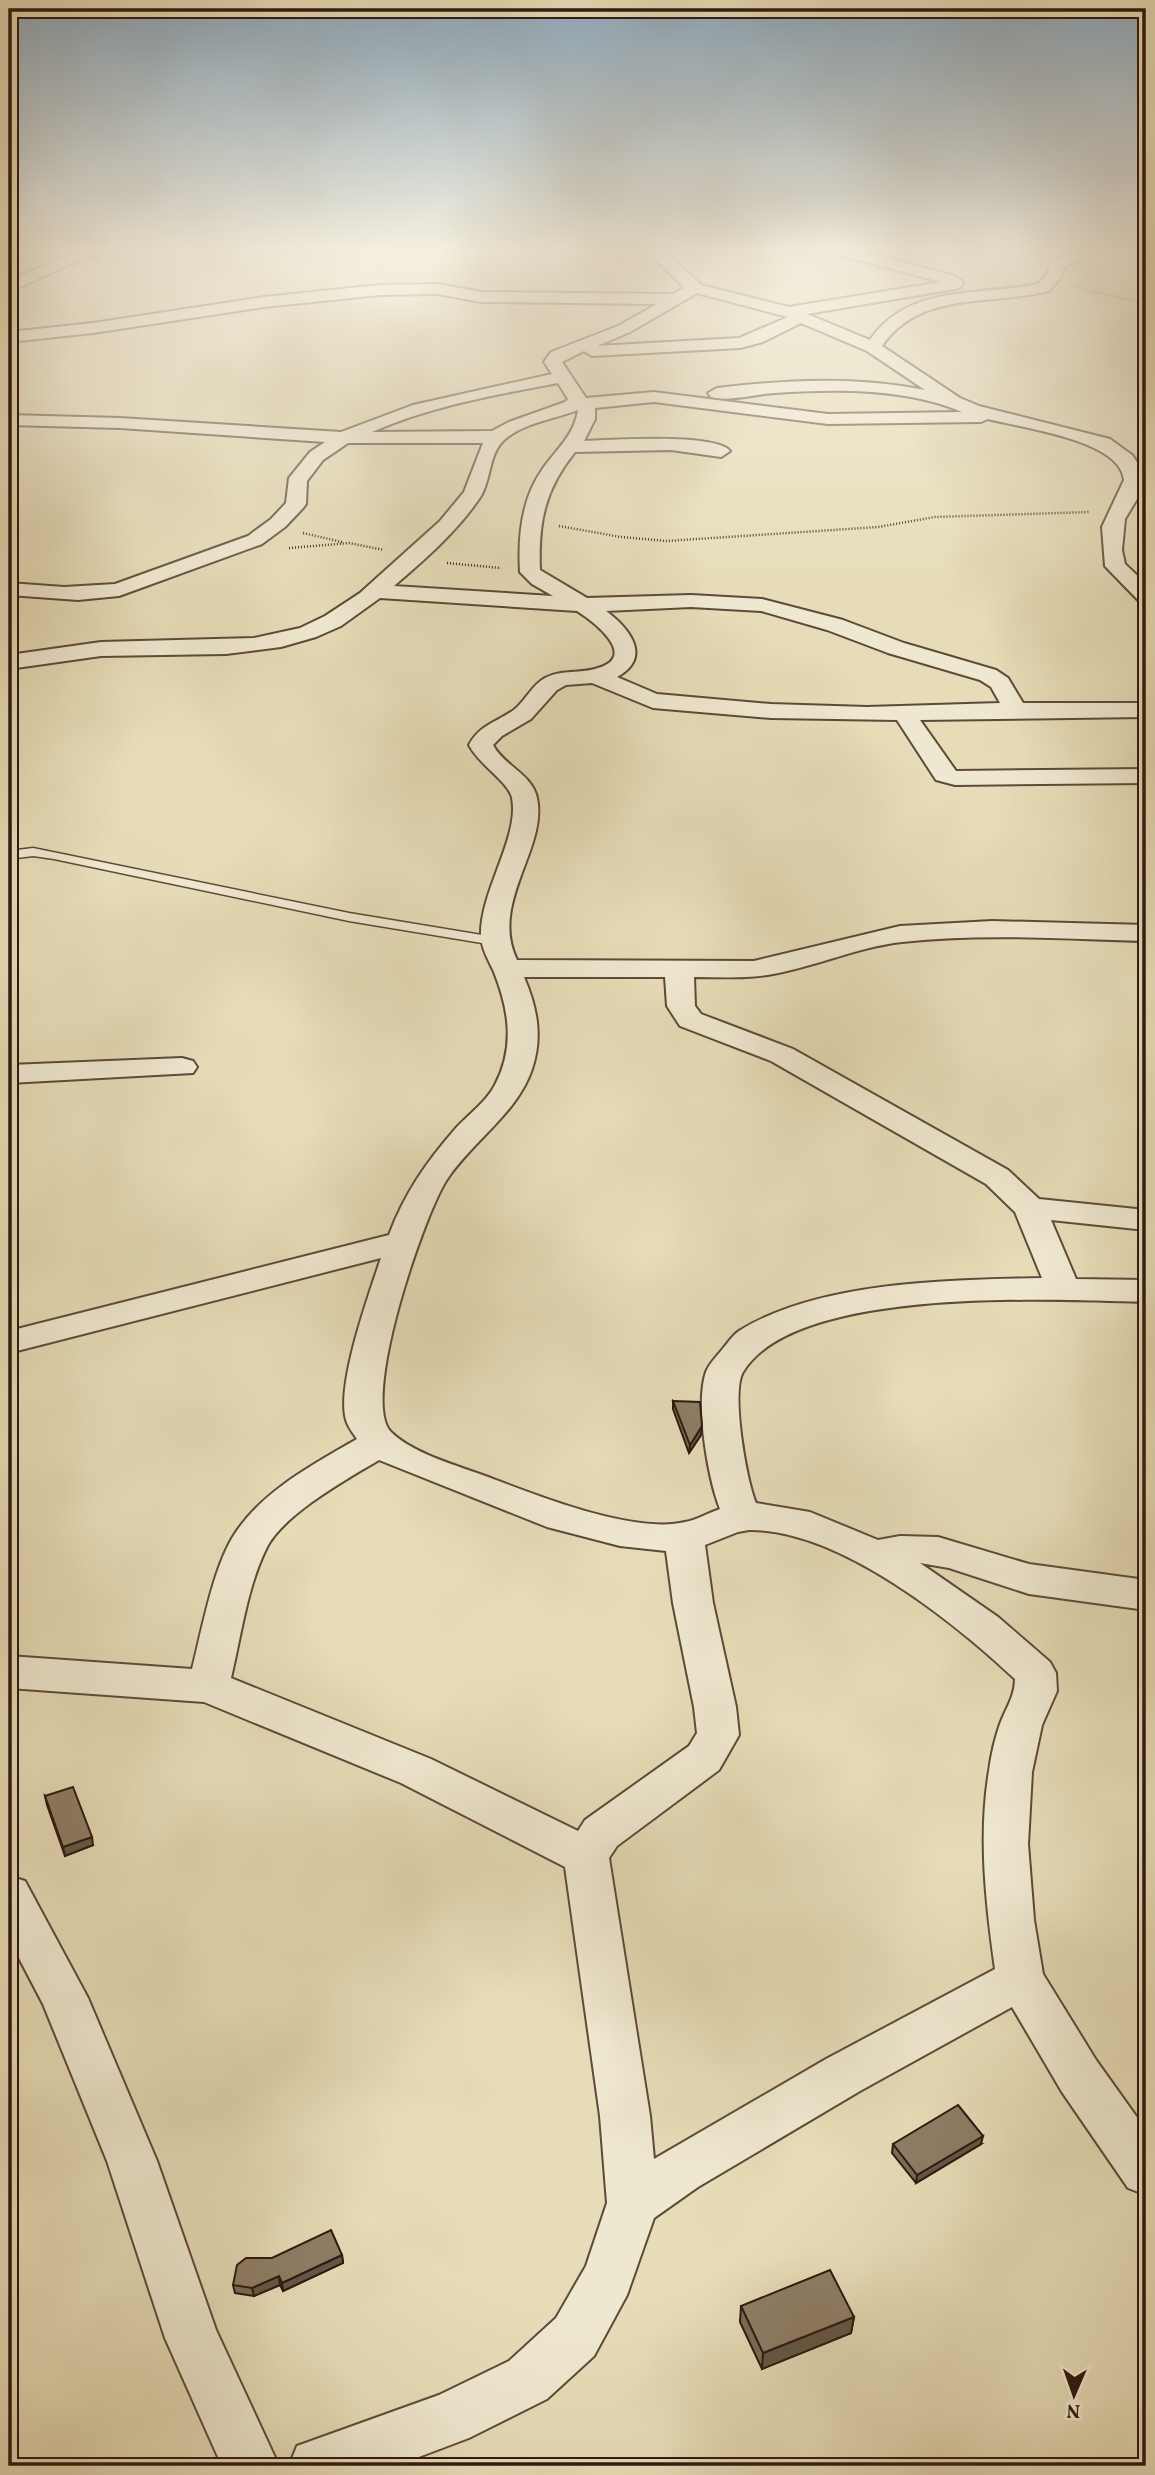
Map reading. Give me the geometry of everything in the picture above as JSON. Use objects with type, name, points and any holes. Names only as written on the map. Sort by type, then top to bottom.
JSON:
[{"type":"street","points":[[553,362],[587,409],[587,418],[580,432],[556,460],[543,483],[533,521],[530,572],[539,582],[585,605],[611,625],[623,641],[626,653],[622,663],[614,670],[595,676],[558,680],[546,685],[523,714],[484,736],[481,745],[488,760],[512,779],[524,795],[525,813],[497,911],[501,955],[520,1000],[525,1027],[522,1056],[509,1088],[443,1161],[420,1195],[403,1242],[363,1390],[363,1417],[379,1443],[419,1464],[551,1514],[649,1535],[684,1537],[742,1517],[793,1521],[877,1555],[965,1616],[1014,1653],[1035,1673],[1036,1691],[1021,1725],[1010,1772],[1007,1832],[1011,1920],[1020,1979],[1079,2076],[1146,2171]]},
{"type":"street","points":[[895,362],[954,402]]},
{"type":"street","points":[[668,398],[778,387],[848,386],[905,391],[954,402],[995,417],[1103,443],[1139,460],[1133,486],[1119,510],[1112,533],[1115,566],[1146,595]]},
{"type":"street","points":[[9,589],[70,595],[99,594],[119,590],[238,548],[255,540],[278,523],[296,504],[295,489],[299,477],[310,464],[343,438],[410,411],[505,388],[668,398],[828,419],[995,417]]},
{"type":"street","points":[[9,420],[120,423],[343,438],[496,437],[516,426],[565,410],[575,393]]},
{"type":"street","points":[[9,662],[113,648],[211,647],[281,638],[309,632],[333,621],[373,591],[459,512],[474,491],[485,455],[496,437]]},
{"type":"street","points":[[568,447],[671,444],[722,451]]},
{"type":"street","points":[[1115,566],[1146,574]]},
{"type":"street","points":[[373,591],[585,605],[724,601],[792,612],[896,648],[988,675],[1000,682],[1015,710]]},
{"type":"street","points":[[595,676],[653,701],[677,704],[823,713],[1146,710]]},
{"type":"street","points":[[905,713],[945,775],[955,778],[1146,776]]},
{"type":"street","points":[[501,955],[679,968],[754,969],[789,965],[860,940],[900,934],[1075,931],[1146,933]]},
{"type":"street","points":[[679,968],[681,1006],[690,1020],[782,1055],[997,1177],[1030,1208],[1063,1288]]},
{"type":"street","points":[[9,1074],[182,1067]]},
{"type":"street","points":[[1030,1208],[1146,1220]]},
{"type":"street","points":[[9,1342],[403,1242]]},
{"type":"street","points":[[742,1517],[728,1480],[723,1373],[738,1349],[754,1338],[808,1313],[871,1300],[946,1293],[1063,1288],[1146,1291]]},
{"type":"street","points":[[208,1686],[233,1588],[249,1542],[274,1513],[323,1476],[379,1443]]},
{"type":"street","points":[[317,2466],[450,2419],[528,2380],[575,2337],[608,2277],[633,2203],[625,2116],[586,1856],[601,1833],[704,1758],[718,1735],[715,1707],[693,1604],[684,1537]]},
{"type":"street","points":[[877,1555],[901,1548],[928,1548],[955,1553],[1026,1578],[1146,1595]]},
{"type":"street","points":[[9,1672],[208,1686],[416,1771],[586,1856]]},
{"type":"street","points":[[9,1895],[64,1998],[132,2161],[192,2338],[251,2466]]},
{"type":"street","points":[[633,2203],[680,2170],[843,2075],[1020,1979]]},
{"type":"lane","points":[[12,852],[54,855],[349,918],[501,955]]},
{"type":"path","points":[[533,521],[621,537],[667,541],[877,527],[935,517],[1119,510]]},
{"type":"path","points":[[278,523],[314,536],[411,557],[530,572]]},
{"type":"path","points":[[288,548],[349,543]]},
{"type":"building","points":[[673,1401],[700,1402],[702,1426],[690,1445]]},
{"type":"building","points":[[73,1787],[92,1837],[63,1847],[45,1796]]},
{"type":"building","points":[[958,2105],[983,2136],[917,2175],[893,2144]]},
{"type":"building","points":[[331,2230],[342,2255],[282,2283],[279,2276],[252,2288],[233,2285],[237,2265],[246,2258],[272,2258]]},
{"type":"building","points":[[830,2270],[854,2317],[763,2353],[741,2306]]}]
